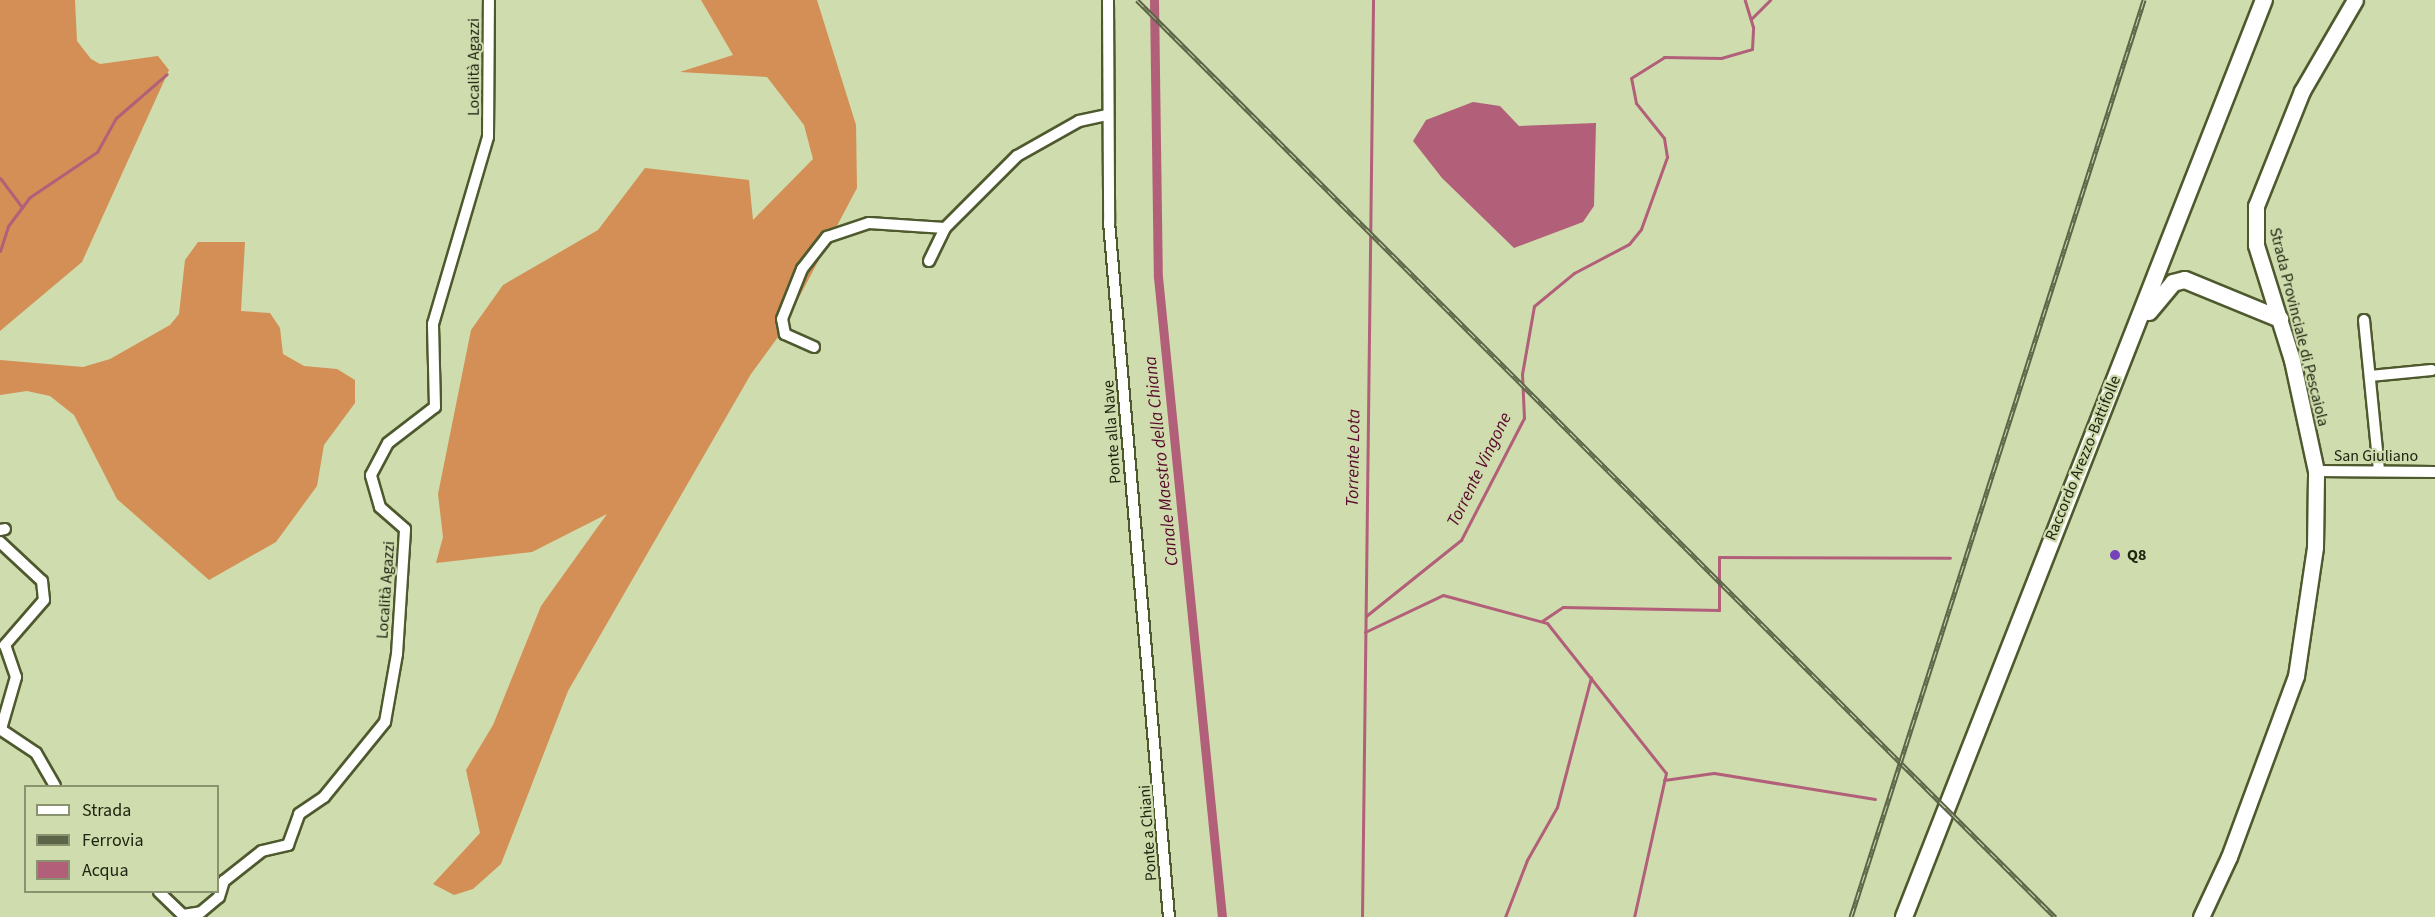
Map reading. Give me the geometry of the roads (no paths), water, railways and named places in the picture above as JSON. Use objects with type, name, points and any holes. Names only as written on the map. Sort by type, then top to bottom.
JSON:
[{"type":"main road","name":"Raccordo Arezzo-Battifolle","points":[[1904,917],[2264,0]]},
{"type":"main road","name":"Strada Provinciale di Pescaiola","points":[[2201,917],[2229,858],[2296,676],[2315,547],[2316,471],[2280,320],[2256,245],[2256,206],[2302,91],[2355,0]]},
{"type":"main road","points":[[2132,337],[2161,293],[2185,280],[2280,320]]},
{"type":"street","name":"Località Agazzi","points":[[161,893],[183,915],[201,912],[219,897],[224,881],[262,851],[288,845],[299,814],[324,797],[385,722],[397,654],[405,529],[380,507],[371,475],[388,443],[435,406],[433,324],[488,137],[489,0]]},
{"type":"street","name":"Ponte alla Nave","points":[[1108,0],[1109,222],[1156,747]]},
{"type":"street","points":[[929,261],[945,228],[1017,156],[1079,121],[1107,115]]},
{"type":"street","points":[[814,347],[785,334],[782,319],[802,269],[827,237],[869,223],[945,228]]},
{"type":"street","points":[[2364,320],[2379,470]]},
{"type":"street","points":[[2370,376],[2432,370]]},
{"type":"street","name":"San Giuliano","points":[[2316,471],[2435,472]]},
{"type":"street","points":[[0,542],[42,581],[44,600],[5,645],[16,677],[1,729],[36,753],[54,785]]},
{"type":"street","name":"Ponte a Chiani","points":[[1156,747],[1169,917]]},
{"type":"water","points":[[1473,102],[1500,106],[1519,126],[1596,123],[1594,206],[1583,222],[1514,248],[1442,178],[1413,141],[1426,120]]},
{"type":"waterway","name":"Canale Maestro della Chiana","points":[[1154,0],[1158,277],[1222,917]]},
{"type":"waterway","name":"Torrente Lota","points":[[1362,917],[1373,0]]},
{"type":"waterway","name":"Torrente Vingone","points":[[1366,616],[1461,540],[1524,418],[1522,374],[1534,306],[1574,273],[1629,244],[1641,229],[1667,157],[1664,138],[1636,103],[1631,78],[1664,57],[1721,58],[1752,49],[1753,27],[1745,0]]},
{"type":"waterway","points":[[1751,19],[1770,0]]},
{"type":"waterway","points":[[0,251],[8,226],[30,197],[97,152],[116,118],[167,74]]},
{"type":"waterway","points":[[0,178],[22,207]]},
{"type":"waterway","points":[[1542,621],[1563,607],[1719,610],[1719,557],[1950,558]]},
{"type":"waterway","points":[[1365,632],[1443,595],[1547,623],[1666,773],[1634,917]]},
{"type":"waterway","points":[[1505,917],[1527,860],[1557,807],[1591,677]]},
{"type":"waterway","points":[[1664,780],[1714,773],[1875,799]]},
{"type":"railway","points":[[1137,0],[2055,917]]},
{"type":"railway","points":[[1851,917],[2144,0]]},
{"type":"place","name":"Q8","points":[[2115,555]]}]
